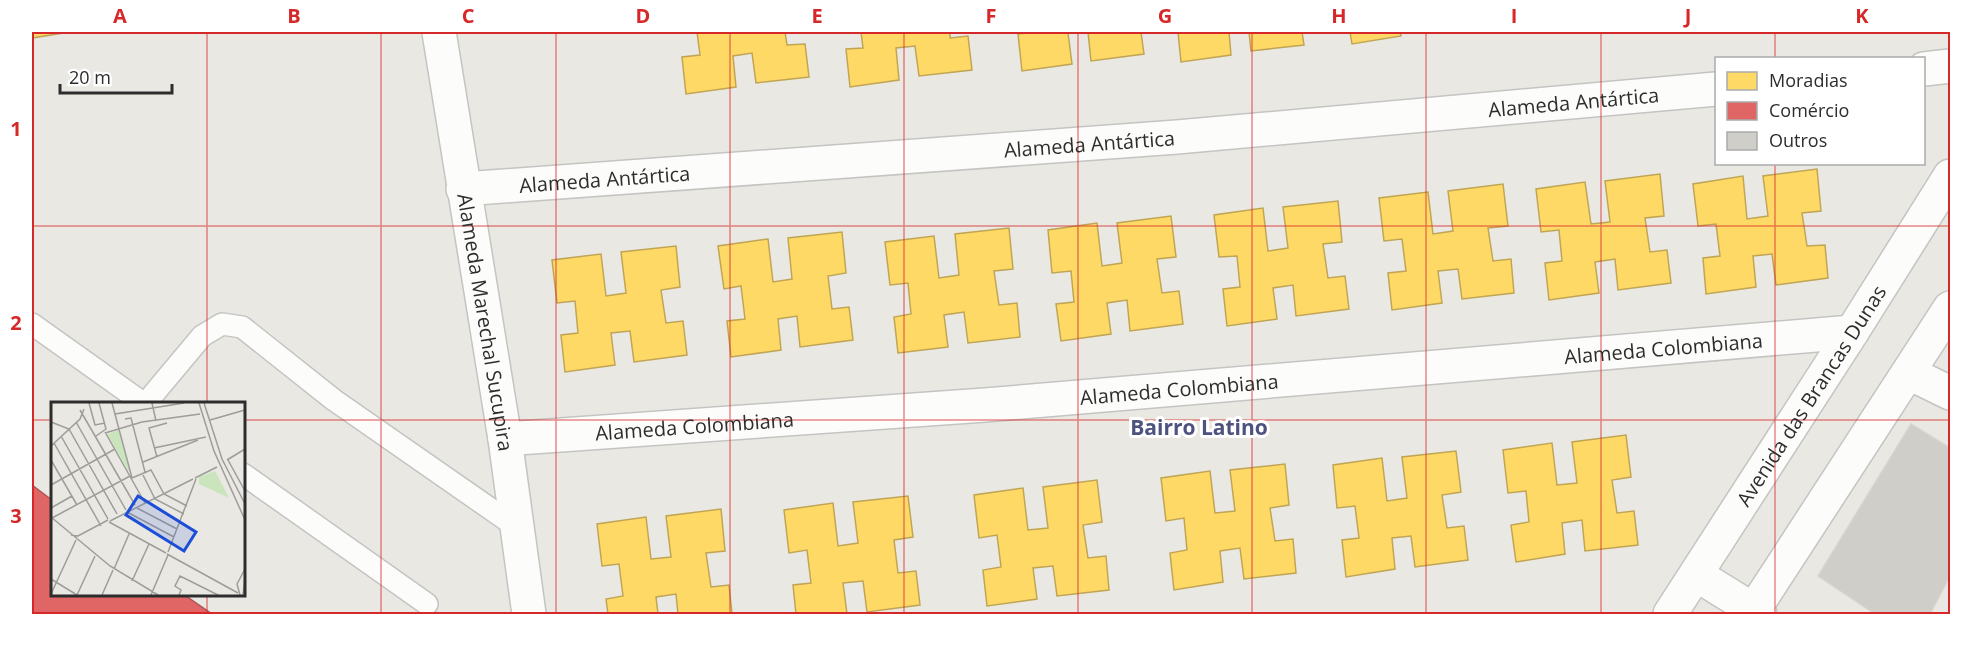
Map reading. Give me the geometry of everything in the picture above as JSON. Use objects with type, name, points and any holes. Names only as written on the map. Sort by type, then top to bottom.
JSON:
[{"type":"street","name":"Alameda Marechal Sucupira","points":[[438,32],[505,438],[529,615]]},
{"type":"street","points":[[1925,69],[1950,66]]},
{"type":"street","name":"Alameda Antártica","points":[[463,189],[1177,137],[1715,89]]},
{"type":"street","name":"Avenida das Brancas Dunas","points":[[1670,615],[1950,176]]},
{"type":"street","points":[[1697,575],[1755,613],[1950,308]]},
{"type":"street","name":"Alameda Colombiana","points":[[505,438],[985,405],[1852,332]]},
{"type":"street","points":[[1910,373],[1950,393]]},
{"type":"lane","points":[[32,324],[144,402]]},
{"type":"lane","points":[[146,402],[202,336],[222,324],[242,327],[334,400],[518,528]]},
{"type":"lane","points":[[244,475],[427,604]]},
{"type":"building: Moradias","points":[[32,32],[63,32],[63,33],[32,38]]},
{"type":"building: Moradias","points":[[697,32],[785,32],[787,45],[805,44],[809,77],[756,83],[752,53],[733,56],[736,87],[686,94],[682,57],[700,55]]},
{"type":"building: Moradias","points":[[861,32],[950,32],[950,38],[968,36],[972,70],[919,76],[915,46],[896,48],[899,80],[850,87],[846,49],[863,48]]},
{"type":"building: Moradias","points":[[1080,32],[1068,33],[1072,64],[1022,71],[1018,34]]},
{"type":"building: Moradias","points":[[1088,32],[1141,32],[1144,54],[1091,61]]},
{"type":"building: Moradias","points":[[1178,32],[1229,32],[1231,55],[1181,62]]},
{"type":"building: Moradias","points":[[1249,32],[1302,32],[1304,45],[1251,51]]},
{"type":"building: Moradias","points":[[1350,32],[1400,32],[1401,36],[1352,44]]},
{"type":"building: Moradias","points":[[1817,169],[1821,211],[1802,213],[1807,246],[1825,245],[1828,278],[1776,285],[1772,254],[1753,256],[1756,287],[1706,294],[1703,258],[1720,256],[1716,224],[1698,226],[1693,184],[1743,176],[1747,219],[1768,216],[1763,176]]},
{"type":"building: Moradias","points":[[1660,174],[1664,216],[1645,218],[1650,252],[1667,250],[1671,283],[1618,290],[1615,259],[1595,262],[1599,293],[1549,300],[1545,263],[1562,261],[1559,230],[1541,232],[1536,189],[1585,182],[1591,224],[1610,222],[1605,181]]},
{"type":"building: Moradias","points":[[1503,184],[1508,226],[1488,228],[1493,261],[1511,259],[1514,293],[1462,299],[1458,269],[1438,271],[1442,303],[1392,310],[1388,273],[1406,271],[1402,239],[1384,241],[1379,198],[1428,192],[1433,234],[1453,231],[1448,191]]},
{"type":"building: Moradias","points":[[1338,201],[1342,242],[1323,244],[1328,278],[1345,276],[1349,309],[1296,316],[1293,285],[1273,288],[1277,319],[1227,326],[1223,289],[1240,287],[1237,256],[1219,257],[1214,215],[1263,208],[1268,251],[1288,248],[1283,207]]},
{"type":"building: Moradias","points":[[1171,216],[1176,257],[1157,259],[1162,293],[1179,291],[1183,324],[1130,331],[1127,300],[1107,303],[1111,334],[1061,341],[1056,304],[1074,302],[1071,271],[1052,273],[1048,230],[1097,223],[1102,266],[1122,263],[1117,223]]},
{"type":"building: Moradias","points":[[1009,228],[1013,269],[994,271],[999,305],[1017,303],[1020,337],[968,343],[964,312],[944,315],[948,347],[898,353],[894,317],[911,314],[908,283],[890,285],[885,242],[934,236],[939,278],[959,275],[955,234]]},
{"type":"building: Moradias","points":[[842,232],[846,273],[828,276],[832,309],[849,307],[853,340],[800,347],[797,316],[778,319],[781,350],[731,357],[727,321],[745,319],[741,286],[724,289],[718,246],[768,239],[773,282],[792,279],[788,238]]},
{"type":"building: Moradias","points":[[676,246],[680,287],[661,290],[666,323],[683,321],[687,355],[634,362],[630,331],[611,333],[615,365],[565,372],[561,335],[578,333],[575,301],[557,303],[552,260],[601,254],[606,296],[626,293],[621,252]]},
{"type":"building: Moradias","points":[[1626,435],[1631,477],[1612,480],[1617,513],[1634,511],[1638,545],[1585,551],[1582,520],[1562,523],[1565,554],[1516,562],[1511,525],[1529,522],[1526,491],[1508,493],[1503,450],[1552,443],[1557,485],[1577,483],[1572,442]]},
{"type":"building: Moradias","points":[[1456,451],[1461,492],[1442,495],[1447,528],[1464,526],[1468,560],[1415,567],[1411,536],[1392,538],[1395,569],[1346,577],[1342,540],[1359,538],[1355,506],[1337,508],[1333,465],[1382,458],[1387,501],[1407,498],[1402,457]]},
{"type":"building: Moradias","points":[[1285,464],[1289,505],[1270,508],[1275,541],[1293,539],[1296,573],[1244,579],[1240,548],[1220,551],[1223,582],[1174,590],[1170,553],[1187,550],[1184,518],[1166,521],[1161,478],[1210,471],[1215,513],[1235,511],[1230,470]]},
{"type":"building: Moradias","points":[[1097,480],[1102,522],[1083,525],[1088,558],[1106,556],[1109,590],[1057,596],[1053,566],[1033,568],[1037,599],[987,606],[983,570],[1001,567],[997,535],[979,538],[974,495],[1023,488],[1028,530],[1048,528],[1043,487]]},
{"type":"building: Moradias","points":[[908,496],[913,537],[894,540],[898,573],[916,571],[920,605],[867,612],[863,581],[843,583],[847,614],[796,614],[793,585],[811,583],[807,550],[789,553],[784,510],[833,503],[838,546],[858,543],[853,502]]},
{"type":"building: Moradias","points":[[721,509],[725,551],[706,553],[711,587],[729,585],[732,614],[678,614],[676,594],[656,597],[658,614],[608,614],[606,599],[623,596],[619,564],[602,566],[597,524],[646,517],[651,559],[671,557],[666,516]]},
{"type":"building: Comércio","points":[[32,485],[51,499],[51,595],[184,595],[212,614],[32,614]]},
{"type":"building: Outros","points":[[1911,424],[1950,448],[1950,576],[1930,614],[1875,614],[1818,576]]},
{"type":"district","name":"Bairro Latino","points":[[1199,427]]}]
